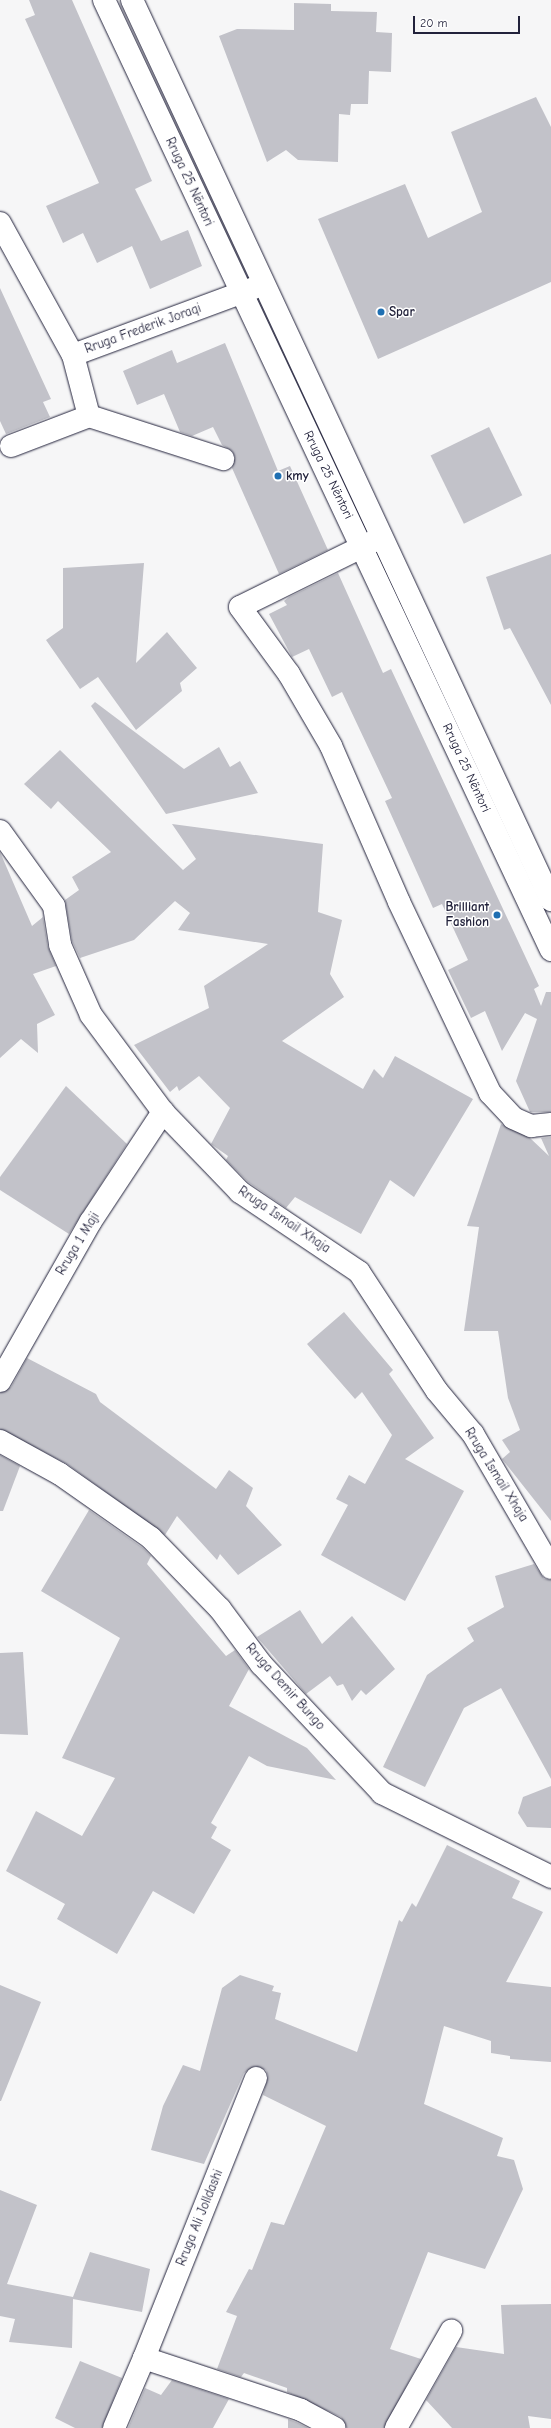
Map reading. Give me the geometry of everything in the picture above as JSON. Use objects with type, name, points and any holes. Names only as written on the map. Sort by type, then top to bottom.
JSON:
[{"type":"street","name":"Rruga 25 Nëntori","points":[[104,0],[551,950]]},
{"type":"street","name":"Rruga 25 Nëntori","points":[[132,0],[551,900]]},
{"type":"street","name":"Rruga Frederik Joraqi","points":[[0,223],[73,354],[264,285]]},
{"type":"street","points":[[73,354],[89,416]]},
{"type":"street","points":[[12,446],[89,416],[223,459]]},
{"type":"street","points":[[382,538],[240,607],[289,674],[331,746],[399,902],[490,1093],[513,1118],[531,1126],[551,1124]]},
{"type":"street","name":"Rruga Ismail Xhaja","points":[[0,831],[54,906],[60,945],[91,1015],[163,1112],[240,1192],[360,1272],[437,1391],[473,1434],[551,1568]]},
{"type":"street","name":"Rruga 1 Maji","points":[[0,1381],[87,1228],[163,1112]]},
{"type":"street","name":"Rruga Demir Bungo","points":[[0,1441],[60,1474],[151,1538],[220,1609],[261,1664],[382,1793],[551,1877]]},
{"type":"street","name":"Rruga Ali Jolldashi","points":[[114,2428],[144,2358],[256,2078]]},
{"type":"street","points":[[396,2428],[451,2331]]},
{"type":"street","points":[[144,2358],[300,2410],[335,2428]]},
{"type":"building","points":[[29,0],[72,0],[152,181],[135,189],[161,241],[188,230],[202,266],[150,289],[132,246],[97,263],[83,233],[63,243],[46,206],[99,183],[25,19],[35,15]]},
{"type":"building","points":[[294,3],[331,4],[331,11],[377,12],[376,32],[392,33],[391,72],[369,71],[368,104],[351,104],[350,115],[339,114],[338,162],[298,160],[286,150],[267,162],[219,36],[237,29],[294,30]]},
{"type":"building","points":[[536,97],[551,127],[551,282],[378,359],[318,219],[405,184],[428,238],[482,212],[451,132]]},
{"type":"building","points":[[0,288],[51,399],[43,402],[50,417],[6,434],[0,421]]},
{"type":"building","points":[[225,343],[278,471],[290,466],[328,550],[279,574],[232,468],[235,457],[232,451],[222,445],[213,427],[192,436],[180,432],[164,394],[137,405],[123,371],[172,350],[177,363]]},
{"type":"building","points":[[489,427],[522,495],[464,524],[431,455]]},
{"type":"building","points":[[551,554],[551,705],[510,628],[504,630],[486,577]]},
{"type":"building","points":[[144,563],[136,663],[167,632],[197,668],[180,683],[182,691],[136,730],[98,677],[80,689],[46,640],[63,628],[63,568]]},
{"type":"building","points":[[338,573],[383,673],[391,669],[539,986],[534,989],[541,1006],[546,992],[551,992],[551,1112],[530,1112],[516,1081],[537,1019],[525,1013],[502,1051],[485,1011],[471,1018],[448,970],[468,960],[442,904],[433,908],[385,801],[392,798],[342,692],[332,697],[309,649],[292,657],[269,614],[287,605],[284,601],[289,597]]},
{"type":"building","points":[[95,702],[184,769],[219,747],[230,767],[240,761],[258,793],[166,814],[91,706]]},
{"type":"building","points":[[60,750],[183,870],[196,859],[172,824],[323,844],[318,912],[342,920],[330,974],[344,997],[282,1041],[363,1089],[374,1069],[383,1078],[395,1056],[473,1099],[414,1197],[390,1180],[361,1234],[295,1197],[286,1208],[248,1182],[226,1160],[228,1156],[211,1144],[230,1108],[199,1076],[179,1091],[177,1086],[170,1092],[134,1045],[209,1008],[204,986],[268,944],[178,930],[190,913],[175,901],[134,940],[80,958],[72,941],[65,900],[79,890],[72,877],[111,852],[58,801],[51,809],[24,784]]},
{"type":"building","points":[[0,852],[32,926],[43,917],[48,947],[56,966],[33,974],[55,1015],[37,1024],[38,1053],[21,1039],[0,1058]]},
{"type":"building","points":[[66,1086],[127,1144],[69,1234],[0,1190],[0,1177]]},
{"type":"building","points":[[501,1124],[530,1138],[549,1156],[541,1138],[551,1137],[551,1521],[502,1459],[510,1452],[502,1440],[520,1430],[508,1398],[498,1331],[464,1331],[479,1227],[467,1226]]},
{"type":"building","points":[[344,1312],[393,1370],[389,1374],[434,1438],[405,1459],[464,1491],[405,1601],[321,1555],[348,1505],[336,1499],[349,1475],[365,1484],[392,1435],[362,1392],[355,1399],[307,1344]]},
{"type":"building","points":[[27,1358],[96,1394],[100,1402],[216,1489],[229,1470],[253,1488],[246,1506],[282,1545],[238,1575],[220,1554],[217,1560],[177,1516],[165,1535],[67,1464],[0,1429],[0,1393],[11,1387]]},
{"type":"building","points":[[0,1455],[20,1466],[3,1511],[0,1511]]},
{"type":"building","points":[[89,1510],[143,1548],[151,1556],[147,1564],[226,1656],[235,1650],[249,1669],[229,1706],[307,1748],[336,1780],[267,1766],[249,1756],[211,1823],[217,1827],[211,1838],[231,1850],[194,1914],[153,1891],[117,1954],[57,1919],[65,1904],[6,1871],[36,1811],[82,1836],[115,1778],[62,1758],[120,1638],[41,1591]]},
{"type":"building","points":[[534,1564],[544,1579],[551,1580],[551,1779],[501,1688],[464,1708],[425,1787],[383,1767],[427,1675],[474,1641],[467,1628],[504,1607],[495,1576]]},
{"type":"building","points":[[300,1610],[322,1644],[352,1616],[395,1669],[366,1695],[361,1690],[352,1701],[343,1684],[337,1686],[330,1676],[306,1694],[257,1637]]},
{"type":"building","points":[[23,1652],[28,1735],[0,1734],[0,1653]]},
{"type":"building","points":[[551,1786],[551,1828],[527,1827],[518,1813],[523,1797]]},
{"type":"building","points":[[447,1845],[520,1881],[512,1898],[543,1912],[506,1982],[551,1987],[551,2062],[510,2059],[510,2056],[491,2053],[491,2041],[444,2026],[424,2104],[503,2138],[497,2156],[514,2160],[523,2189],[485,2269],[428,2252],[390,2349],[421,2359],[384,2428],[347,2428],[341,2417],[287,2392],[287,2388],[244,2373],[241,2377],[217,2369],[237,2316],[226,2312],[249,2269],[252,2270],[271,2222],[284,2225],[326,2126],[263,2095],[268,2076],[266,2070],[255,2066],[244,2073],[204,2164],[151,2150],[163,2106],[183,2065],[200,2071],[222,1988],[240,1975],[274,1986],[272,1991],[281,1993],[275,2019],[357,2052],[399,1920],[402,1922],[412,1903],[416,1907]]},
{"type":"building","points":[[0,1985],[41,2002],[1,2101],[0,2101]]},
{"type":"building","points":[[0,2190],[37,2205],[7,2284],[73,2297],[90,2252],[150,2269],[142,2312],[73,2299],[72,2348],[9,2342],[15,2319],[0,2316]]},
{"type":"building","points":[[551,2304],[551,2419],[528,2416],[530,2428],[452,2428],[426,2400],[456,2347],[504,2354],[501,2305]]},
{"type":"building","points":[[80,2361],[122,2378],[102,2428],[75,2428],[55,2418]]},
{"type":"building","points":[[172,2380],[229,2399],[213,2428],[128,2428],[145,2388],[161,2395]]},
{"type":"building","points":[[288,2419],[296,2422],[308,2428],[288,2428]]},
{"type":"place","name":"Spar","points":[[381,312]]},
{"type":"place","name":"kmy","points":[[278,476]]},
{"type":"place","name":"Brilliant Fashion","points":[[497,915]]}]
